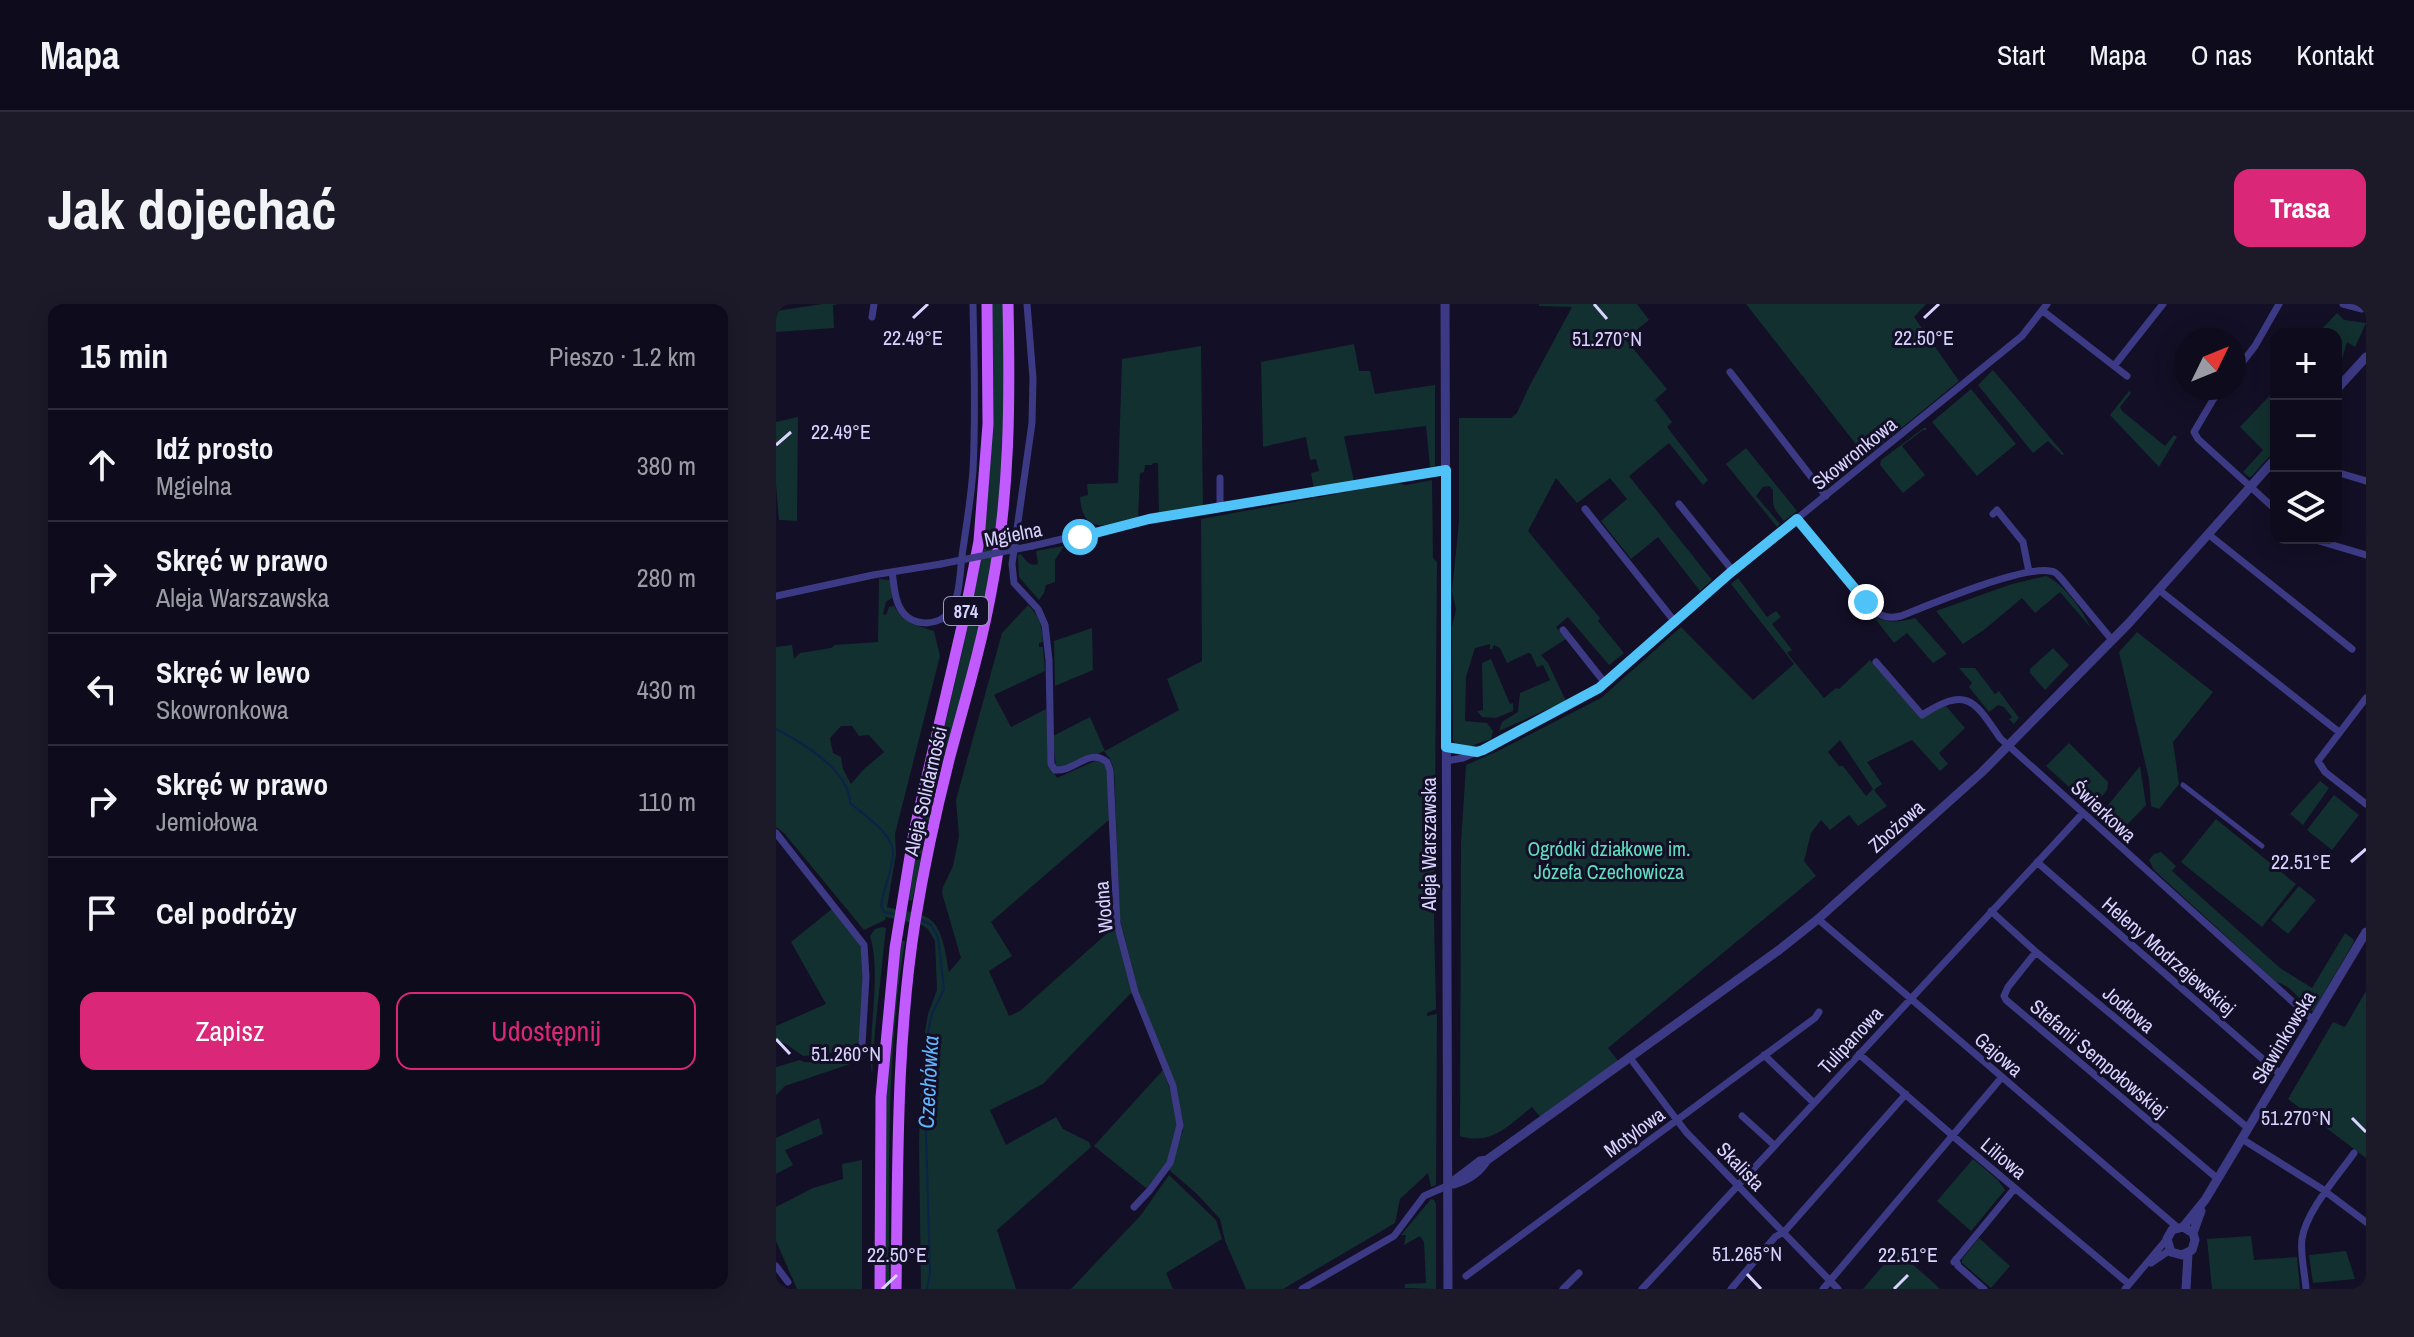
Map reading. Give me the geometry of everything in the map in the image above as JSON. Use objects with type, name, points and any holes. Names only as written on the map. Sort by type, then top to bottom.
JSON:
[{"type":"main road","name":"Aleja Solidarności","points":[[880,1289],[881,1097],[895,948],[920,805],[979,541],[988,433],[987,304]]},
{"type":"main road","name":"Aleja Solidarności","points":[[896,1289],[898,1088],[911,950],[939,798],[985,624],[1000,544],[1009,433],[1008,304]]},
{"type":"street","points":[[872,317],[874,304]]},
{"type":"street","points":[[892,572],[897,601],[909,619],[921,623],[934,622],[945,616],[953,606],[973,473],[973,304]]},
{"type":"street","name":"Wodna","points":[[1027,304],[1033,378],[1032,423],[1011,571],[1017,588],[1041,614],[1045,625],[1049,660],[1051,764],[1055,770],[1062,771],[1097,756],[1107,762],[1110,770],[1117,923],[1135,992],[1173,1086],[1180,1125],[1170,1163],[1134,1207]]},
{"type":"street","name":"Aleja Warszawska","points":[[1445,304],[1448,1289]]},
{"type":"street","points":[[2114,366],[2163,304]]},
{"type":"street","points":[[2246,358],[2279,304]]},
{"type":"street","points":[[2343,304],[2362,309],[2365,306]]},
{"type":"street","points":[[2045,307],[2127,376]]},
{"type":"street","name":"Skowronkowa","points":[[1446,761],[1477,752],[1605,683],[1733,571],[2022,336],[2045,307]]},
{"type":"street","points":[[2342,383],[2366,357]]},
{"type":"street","points":[[1730,372],[1826,496]]},
{"type":"street","points":[[2213,400],[2194,432],[2270,505]]},
{"type":"street","name":"Zbożowa","points":[[1447,1186],[1630,1058],[1818,919],[1974,780],[2159,590],[2270,465]]},
{"type":"street","name":"Mgielna","points":[[776,596],[1032,546],[1149,519],[1446,470]]},
{"type":"street","points":[[2342,474],[2366,481]]},
{"type":"street","points":[[1220,478],[1220,508]]},
{"type":"street","points":[[1679,504],[1733,571]]},
{"type":"street","points":[[1585,509],[1675,622]]},
{"type":"street","points":[[1993,514],[1997,510],[2023,542],[2029,572]]},
{"type":"street","points":[[1797,519],[1866,602],[1883,617],[1901,616],[1992,583],[2029,572],[2046,571],[2058,575],[2112,640]]},
{"type":"street","points":[[2208,534],[2352,649]]},
{"type":"street","points":[[2329,544],[2366,555]]},
{"type":"street","points":[[2159,590],[2339,732]]},
{"type":"street","points":[[1563,630],[1605,683]]},
{"type":"street","name":"Świerkowa","points":[[1876,662],[1922,715],[1939,704],[1958,700],[1972,702],[1980,708],[2000,738],[2313,1020]]},
{"type":"street","points":[[2366,698],[2321,757],[2319,764],[2366,804]]},
{"type":"street","points":[[1446,747],[1477,752]]},
{"type":"street","points":[[2183,785],[2262,846]]},
{"type":"street","name":"Tulipanowa","points":[[1642,1289],[2083,813]]},
{"type":"street","points":[[776,833],[864,945],[866,977],[862,1045]]},
{"type":"street","name":"Heleny Modrzejewskiej","points":[[2037,862],[2281,1075]]},
{"type":"street","name":"Jodłowa","points":[[1991,911],[2248,1128]]},
{"type":"street","name":"Gajowa","points":[[1818,919],[2158,1213],[2176,1241]]},
{"type":"street","name":"Sławinkowska","points":[[2127,1287],[2176,1241],[2205,1200],[2366,932]]},
{"type":"street","name":"Stefanii Sempołowskiej","points":[[2036,952],[2004,992],[2006,1000],[2218,1179]]},
{"type":"street","name":"Motylowa","points":[[1466,1276],[1815,1018],[1819,1012]]},
{"type":"street","name":"Liliowa","points":[[1859,1054],[2127,1287]]},
{"type":"street","points":[[1764,1055],[1814,1103]]},
{"type":"street","name":"Skalista","points":[[1630,1058],[1676,1121],[1838,1289]]},
{"type":"street","points":[[1823,1289],[2002,1077]]},
{"type":"street","points":[[1731,1289],[1906,1094]]},
{"type":"street","points":[[1742,1116],[1774,1145]]},
{"type":"street","points":[[2242,1139],[2326,1192],[2366,1222]]},
{"type":"street","points":[[2306,1289],[2303,1236],[2326,1192],[2354,1153]]},
{"type":"street","points":[[1302,1289],[1394,1236],[1424,1196],[1447,1186]]},
{"type":"street","points":[[1984,1289],[1955,1260],[2015,1188]]},
{"type":"street","name":"Sławinkowska","points":[[2176,1241],[2195,1243],[2193,1233],[2205,1200]]},
{"type":"street","points":[[2176,1241],[2193,1233]]},
{"type":"street","name":"Sławinkowska","points":[[2176,1241],[2185,1289]]},
{"type":"street","points":[[776,1266],[788,1282]]},
{"type":"street","points":[[1563,1289],[1579,1273]]},
{"type":"green space","points":[[838,304],[833,305],[834,328],[776,332],[776,311]]},
{"type":"green space","points":[[992,304],[1005,304],[1005,469],[986,601],[938,777],[912,901],[906,899],[913,863],[968,626],[986,522],[993,413]]},
{"type":"green space","points":[[1539,304],[1637,304],[1649,320],[1625,339],[1667,389],[1655,400],[1672,422],[1667,427],[1708,480],[1703,485],[1669,443],[1629,476],[1712,580],[1700,591],[1658,537],[1631,559],[1601,521],[1627,499],[1610,478],[1577,503],[1556,478],[1528,531],[1600,618],[1598,621],[1624,653],[1609,665],[1568,617],[1556,627],[1566,639],[1541,655],[1566,701],[1499,731],[1502,722],[1518,712],[1520,693],[1550,680],[1543,665],[1537,667],[1531,654],[1507,663],[1500,648],[1494,645],[1492,649],[1490,644],[1475,648],[1466,677],[1465,721],[1487,723],[1493,731],[1491,739],[1471,746],[1458,746],[1453,741],[1452,627],[1456,609],[1452,592],[1459,521],[1459,418],[1511,418],[1517,413],[1572,307]]},
{"type":"green space","points":[[1746,304],[1926,304],[1914,317],[1959,381],[1866,457]]},
{"type":"green space","points":[[2337,313],[2344,320],[2366,323],[2355,347],[2347,342],[2342,359],[2342,328],[2323,328]]},
{"type":"green space","points":[[1354,344],[1359,371],[1370,371],[1375,394],[1435,385],[1435,466],[1430,467],[1426,426],[1346,436],[1354,481],[1314,489],[1311,473],[1319,471],[1316,459],[1310,460],[1306,437],[1263,447],[1261,362]]},
{"type":"green space","points":[[1201,346],[1203,508],[1159,516],[1158,463],[1153,463],[1145,465],[1144,472],[1140,473],[1138,519],[1108,525],[1092,523],[1082,510],[1080,497],[1088,495],[1087,484],[1118,483],[1122,359]]},
{"type":"green space","points":[[1993,370],[2064,454],[2048,441],[2033,453],[1978,385]]},
{"type":"green space","points":[[1971,389],[2016,444],[1977,476],[1932,422]]},
{"type":"green space","points":[[2129,391],[2131,393],[2120,407],[2122,411],[2165,446],[2174,435],[2177,437],[2159,467],[2110,415]]},
{"type":"green space","points":[[2270,395],[2270,456],[2251,477],[2243,472],[2263,450],[2240,427]]},
{"type":"green space","points":[[798,417],[797,521],[779,520],[776,422]]},
{"type":"green space","points":[[1925,427],[1927,430],[1902,446],[1925,475],[1903,493],[1880,465],[1881,460]]},
{"type":"green space","points":[[1746,448],[1797,511],[1784,521],[1774,507],[1773,490],[1769,486],[1763,487],[1756,496],[1780,524],[1777,527],[1726,464]]},
{"type":"green space","points":[[1432,480],[1433,558],[1437,562],[1436,1009],[1427,1016],[1437,1014],[1436,1185],[1431,1187],[1428,1173],[1400,1199],[1395,1223],[1283,1289],[1246,1289],[1225,1241],[1220,1219],[1168,1169],[1183,1131],[1183,1123],[1177,1089],[1138,991],[1120,919],[1114,769],[1104,751],[1064,770],[1056,767],[1053,736],[1090,717],[1105,751],[1179,710],[1167,679],[1202,661],[1201,519],[1396,483],[1406,485]]},
{"type":"green space","points":[[1064,546],[1055,560],[1055,582],[1046,585],[1039,600],[1019,577],[1018,555],[1035,565],[1038,564],[1036,551]]},
{"type":"green space","points":[[2046,576],[2060,585],[2091,628],[2060,592],[2035,613],[2022,598],[1963,644],[1936,611],[2012,584]]},
{"type":"green space","name":"Ogródki działkowe im. Józefa Czechowicza","points":[[1738,578],[1767,617],[1776,611],[1781,617],[1772,624],[1792,650],[1787,653],[1824,698],[1836,688],[1839,689],[1870,660],[1921,718],[1946,706],[1965,728],[1939,753],[1948,764],[1940,771],[1912,740],[1867,762],[1882,784],[1874,790],[1887,806],[1858,826],[1849,815],[1830,830],[1821,820],[1811,833],[1804,861],[1816,876],[1608,1048],[1619,1062],[1541,1118],[1532,1107],[1508,1127],[1491,1136],[1460,1136],[1461,843],[1466,765],[1601,698],[1681,627],[1753,700],[1794,664],[1731,584]],"holes":[[[1840,740],[1873,789],[1866,796],[1828,752]]]},
{"type":"green space","points":[[879,579],[890,580],[893,597],[886,602],[883,614],[886,615],[889,607],[894,606],[906,620],[934,631],[940,656],[895,834],[896,854],[887,907],[920,914],[931,920],[940,932],[949,972],[961,958],[942,893],[953,866],[959,836],[956,800],[1002,633],[1028,605],[1041,626],[1043,642],[1039,643],[1039,647],[1043,647],[1045,671],[994,695],[1011,727],[1046,709],[1050,765],[1057,778],[1095,761],[1102,762],[1108,770],[1110,819],[991,922],[1012,956],[989,971],[1009,1016],[1020,1011],[1113,928],[1133,991],[1043,1084],[990,1110],[1006,1145],[1056,1117],[1063,1129],[1089,1142],[1091,1147],[997,1230],[1016,1289],[921,1289],[921,1087],[925,1032],[937,990],[935,941],[922,925],[886,917],[864,930],[776,827],[776,647],[792,645],[794,659],[800,653],[835,645],[878,642]],"holes":[[[841,726],[852,726],[859,736],[869,735],[884,752],[851,784],[841,757],[833,753],[830,738]]]},
{"type":"green space","points":[[1873,616],[1894,622],[1915,618],[1947,654],[1933,663],[1907,633],[1894,643]]},
{"type":"green space","points":[[1092,628],[1093,670],[1055,686],[1054,641]]},
{"type":"green space","points":[[2137,632],[2213,692],[2173,742],[2179,784],[2159,809],[2151,806],[2149,779],[2119,652]]},
{"type":"green space","points":[[2053,648],[2069,665],[2045,690],[2030,669]]},
{"type":"green space","points":[[1491,659],[1510,704],[1513,703],[1513,711],[1496,718],[1482,717],[1477,711],[1483,710],[1482,663]]},
{"type":"green space","points":[[1959,668],[1975,668],[1995,694],[1999,691],[2019,718],[2014,724],[2004,707],[1998,705],[1989,712],[1969,687],[1972,683]]},
{"type":"green space","points":[[2069,743],[2108,782],[2107,790],[2097,803],[2092,803],[2092,808],[2046,766]]},
{"type":"green space","points":[[2140,766],[2146,805],[2125,827],[2105,809]]},
{"type":"green space","points":[[2320,781],[2329,788],[2303,825],[2290,814]]},
{"type":"green space","points":[[2334,795],[2359,815],[2332,850],[2307,830]]},
{"type":"green space","points":[[2216,819],[2296,884],[2262,927],[2181,862]]},
{"type":"green space","points":[[2161,852],[2176,866],[2172,871],[2280,968],[2312,988],[2345,933],[2353,939],[2313,1011],[2307,1010],[2294,993],[2276,982],[2154,870],[2149,860]]},
{"type":"green space","points":[[2299,886],[2316,900],[2288,934],[2271,920]]},
{"type":"green space","points":[[833,908],[860,943],[864,955],[860,1042],[854,1044],[850,1051],[803,1056],[776,1040],[776,1026],[826,1004],[791,942]]},
{"type":"green space","points":[[886,928],[872,1075],[875,968],[870,936],[875,929]]},
{"type":"green space","points":[[899,940],[905,941],[894,1028],[889,1158],[889,1289],[884,1289],[884,1128]]},
{"type":"green space","points":[[2366,991],[2366,1158],[2288,1099],[2333,1022],[2345,1027]]},
{"type":"green space","points":[[800,1060],[850,1064],[785,1086],[776,1095],[776,1067]]},
{"type":"green space","points":[[1163,1070],[1176,1113],[1176,1135],[1163,1169],[1146,1188],[1094,1146]]},
{"type":"green space","points":[[819,1118],[823,1134],[785,1150],[793,1165],[776,1174],[776,1138]]},
{"type":"green space","points":[[1973,1159],[2005,1190],[1971,1231],[1937,1201]]},
{"type":"green space","points":[[862,1160],[862,1289],[797,1289],[776,1241],[776,1207],[813,1188],[843,1179],[842,1164]]},
{"type":"green space","points":[[1169,1175],[1216,1220],[1222,1239],[1166,1273],[1173,1289],[1071,1289],[1141,1215]]},
{"type":"green space","points":[[1431,1199],[1436,1204],[1436,1289],[1405,1288],[1405,1284],[1426,1283],[1424,1242],[1420,1236],[1404,1245],[1406,1235],[1401,1235]]},
{"type":"green space","points":[[2251,1236],[2254,1260],[2297,1257],[2300,1289],[2212,1289],[2207,1239]]},
{"type":"green space","points":[[1979,1238],[2010,1266],[1991,1288],[1962,1263]]},
{"type":"green space","points":[[1896,1250],[1935,1284],[1940,1289],[1863,1289]]},
{"type":"green space","points":[[2346,1251],[2355,1279],[2313,1283],[2309,1255]]},
{"type":"waterway","name":"Czechówka","points":[[776,729],[823,759],[842,779],[850,803],[878,826],[889,840],[893,856],[881,905],[884,912],[894,914]]},
{"type":"waterway","name":"Czechówka","points":[[920,919],[931,925],[938,937],[944,989],[932,1014],[928,1032],[925,1098],[930,1272],[927,1289]]},
{"type":"route","points":[[1080,537],[1149,519],[1446,470],[1446,747],[1463,751],[1477,752],[1497,743],[1599,688],[1704,595],[1797,519],[1866,602]]}]
